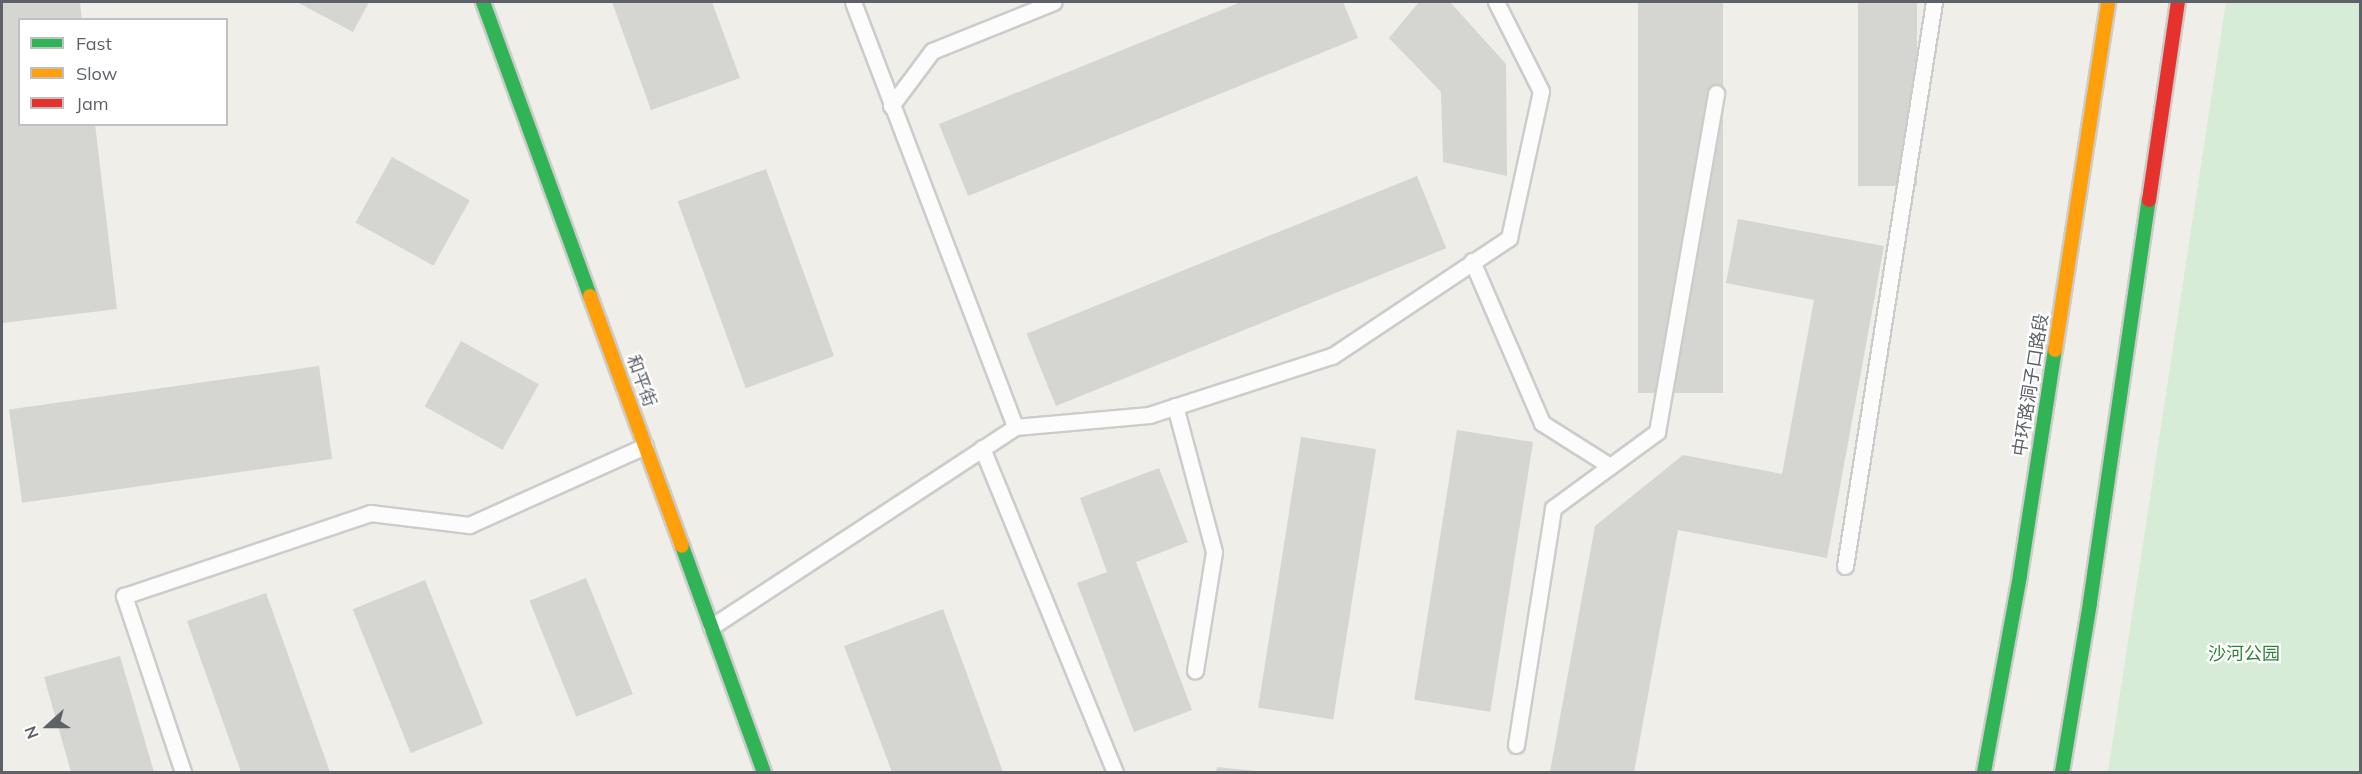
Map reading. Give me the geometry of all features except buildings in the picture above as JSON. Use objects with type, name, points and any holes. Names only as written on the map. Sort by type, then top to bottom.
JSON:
[{"type":"main road","name":"和平街","points":[[483,2],[764,772]]},
{"type":"main road","name":"中环路洞子口路段","points":[[1984,772],[2020,574],[2108,2]]},
{"type":"main road","points":[[2062,772],[2090,602],[2178,2]]},
{"type":"lane","points":[[853,2],[1014,427]]},
{"type":"lane","points":[[891,106],[932,51],[1054,2]]},
{"type":"lane","points":[[711,627],[1014,427],[1149,415],[1332,356],[1509,238],[1541,91],[1496,2]]},
{"type":"lane","points":[[1845,566],[1934,2]]},
{"type":"lane","points":[[1516,745],[1553,508],[1657,432],[1716,93]]},
{"type":"lane","points":[[1473,261],[1542,423],[1610,466]]},
{"type":"lane","points":[[1174,406],[1214,552],[1195,670]]},
{"type":"lane","points":[[183,772],[124,596],[370,513],[469,525],[645,446]]},
{"type":"lane","points":[[982,448],[1115,772]]},
{"type":"green space","name":"沙河公园","points":[[2226,2],[2360,2],[2360,772],[2108,772]]},
{"type":"traffic: fast","points":[[483,2],[590,296]]},
{"type":"traffic: fast","points":[[2062,772],[2090,602],[2149,200]]},
{"type":"traffic: fast","points":[[1984,772],[2020,575],[2055,350]]},
{"type":"traffic: fast","points":[[682,546],[764,772]]},
{"type":"traffic: slow","points":[[2055,350],[2108,2]]},
{"type":"traffic: slow","points":[[590,296],[682,546]]},
{"type":"traffic: jam","points":[[2149,200],[2178,2]]}]
